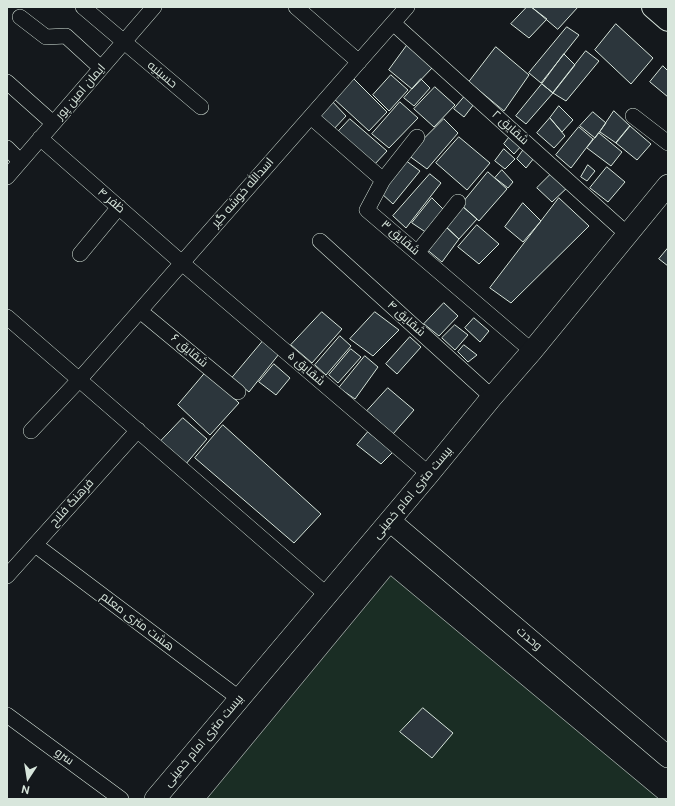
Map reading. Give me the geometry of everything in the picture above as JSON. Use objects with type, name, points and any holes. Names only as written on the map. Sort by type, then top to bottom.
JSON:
[{"type":"highway","points":[[653,7],[668,20]]},
{"type":"main road","name":"بیست متری امام خمینی","points":[[155,799],[390,521],[668,185]]},
{"type":"main road","name":"وحدت","points":[[390,521],[668,757]]},
{"type":"street","name":"حسینیه","points":[[83,7],[201,107]]},
{"type":"street","name":"ایمان امین پور","points":[[7,177],[154,7]]},
{"type":"street","points":[[296,7],[359,62]]},
{"type":"street","name":"اسدالله خوشه گیر","points":[[31,431],[79,380],[407,7]]},
{"type":"street","points":[[20,17],[46,37],[66,36],[101,68]]},
{"type":"street","name":"شقایق ۲","points":[[393,23],[627,234]]},
{"type":"street","points":[[7,82],[53,124]]},
{"type":"street","points":[[633,116],[668,143]]},
{"type":"street","points":[[310,117],[383,180],[417,137]]},
{"type":"street","name":"ظفر ۴","points":[[40,138],[182,263]]},
{"type":"street","points":[[7,148],[20,161]]},
{"type":"street","name":"شقایق ۳","points":[[383,180],[367,210],[532,351]]},
{"type":"street","points":[[417,253],[458,202]]},
{"type":"street","points":[[80,254],[119,207]]},
{"type":"street","name":"شقایق ۴","points":[[320,241],[492,397]]},
{"type":"street","name":"شقایق ۵","points":[[182,263],[429,474]]},
{"type":"street","name":"شقایق ۶","points":[[140,311],[238,392]]},
{"type":"street","points":[[7,317],[327,595]]},
{"type":"street","name":"فرهنگ فلاح","points":[[7,576],[138,430]]},
{"type":"street","name":"هشت متری معلم","points":[[34,545],[55,559],[240,699]]},
{"type":"street","name":"سرو","points":[[7,715],[121,799]]},
{"type":"green space","points":[[391,576],[659,799],[207,799]]},
{"type":"building","points":[[527,7],[531,7],[547,19],[529,38],[511,24]]},
{"type":"building","points":[[532,7],[578,7],[558,29]]},
{"type":"building","points":[[616,24],[653,58],[631,84],[595,50]]},
{"type":"building","points":[[567,27],[579,35],[541,83],[529,73]]},
{"type":"building","points":[[408,44],[433,67],[412,89],[389,70]]},
{"type":"building","points":[[496,47],[529,75],[504,111],[469,82]]},
{"type":"building","points":[[586,51],[599,61],[566,101],[553,93]]},
{"type":"building","points":[[564,54],[575,65],[553,93],[542,84]]},
{"type":"building","points":[[663,66],[668,71],[668,97],[650,82]]},
{"type":"building","points":[[391,75],[408,90],[389,111],[373,95]]},
{"type":"building","points":[[352,77],[387,112],[369,131],[333,98]]},
{"type":"building","points":[[421,79],[430,88],[414,106],[404,98]]},
{"type":"building","points":[[542,84],[553,93],[526,124],[516,116]]},
{"type":"building","points":[[435,87],[455,105],[434,127],[414,109]]},
{"type":"building","points":[[465,96],[474,104],[464,117],[454,109]]},
{"type":"building","points":[[330,99],[346,116],[333,130],[311,117]]},
{"type":"building","points":[[400,102],[418,118],[389,148],[372,134]]},
{"type":"building","points":[[559,106],[573,120],[562,132],[550,118]]},
{"type":"building","points":[[614,111],[630,126],[616,143],[600,132]]},
{"type":"building","points":[[593,112],[606,123],[595,138],[580,126]]},
{"type":"building","points":[[550,118],[565,136],[554,148],[537,133]]},
{"type":"building","points":[[350,119],[387,151],[374,165],[336,134]]},
{"type":"building","points":[[444,119],[458,133],[427,169],[408,155]]},
{"type":"building","points":[[630,126],[651,144],[637,160],[616,143]]},
{"type":"building","points":[[579,127],[593,139],[571,168],[556,155]]},
{"type":"building","points":[[599,133],[622,152],[611,166],[587,148]]},
{"type":"building","points":[[511,135],[522,145],[514,154],[504,144]]},
{"type":"building","points":[[459,137],[490,163],[467,190],[436,163]]},
{"type":"building","points":[[504,149],[515,159],[505,169],[495,161]]},
{"type":"building","points":[[524,149],[534,158],[526,168],[517,159]]},
{"type":"building","points":[[405,160],[420,171],[393,204],[381,193]]},
{"type":"building","points":[[588,165],[595,171],[587,181],[581,177]]},
{"type":"building","points":[[607,167],[625,182],[608,202],[590,188]]},
{"type":"building","points":[[502,170],[513,182],[508,188],[495,178]]},
{"type":"building","points":[[488,172],[507,189],[479,221],[461,205]]},
{"type":"building","points":[[552,173],[569,186],[552,202],[537,188]]},
{"type":"building","points":[[430,174],[441,183],[406,228],[393,216]]},
{"type":"building","points":[[432,198],[446,212],[427,233],[412,223]]},
{"type":"building","points":[[559,198],[589,226],[511,303],[490,288]]},
{"type":"building","points":[[523,203],[541,221],[523,242],[505,227]]},
{"type":"building","points":[[461,205],[477,219],[459,239],[444,225]]},
{"type":"building","points":[[444,225],[459,239],[442,262],[425,248]]},
{"type":"building","points":[[477,225],[499,244],[479,264],[458,247]]},
{"type":"building","points":[[668,248],[668,266],[659,259]]},
{"type":"building","points":[[444,303],[458,316],[439,336],[424,324]]},
{"type":"building","points":[[322,312],[342,329],[312,363],[291,345]]},
{"type":"building","points":[[375,312],[399,330],[373,356],[350,339]]},
{"type":"building","points":[[474,318],[489,331],[480,342],[465,328]]},
{"type":"building","points":[[455,325],[468,335],[455,350],[442,338]]},
{"type":"building","points":[[340,336],[351,346],[326,375],[315,365]]},
{"type":"building","points":[[410,337],[421,347],[397,374],[386,364]]},
{"type":"building","points":[[263,341],[279,354],[249,392],[232,378]]},
{"type":"building","points":[[464,345],[477,355],[468,362],[458,352]]},
{"type":"building","points":[[351,349],[361,357],[338,383],[329,375]]},
{"type":"building","points":[[365,356],[378,367],[355,399],[339,388]]},
{"type":"building","points":[[274,364],[290,378],[276,395],[259,382]]},
{"type":"building","points":[[206,372],[239,403],[210,435],[178,405]]},
{"type":"building","points":[[388,388],[414,410],[393,434],[367,411]]},
{"type":"building","points":[[183,418],[207,439],[185,465],[159,443]]},
{"type":"building","points":[[223,425],[321,514],[294,543],[195,458]]},
{"type":"building","points":[[368,432],[393,452],[381,464],[357,445]]},
{"type":"building","points":[[423,708],[453,733],[432,758],[400,732]]}]
